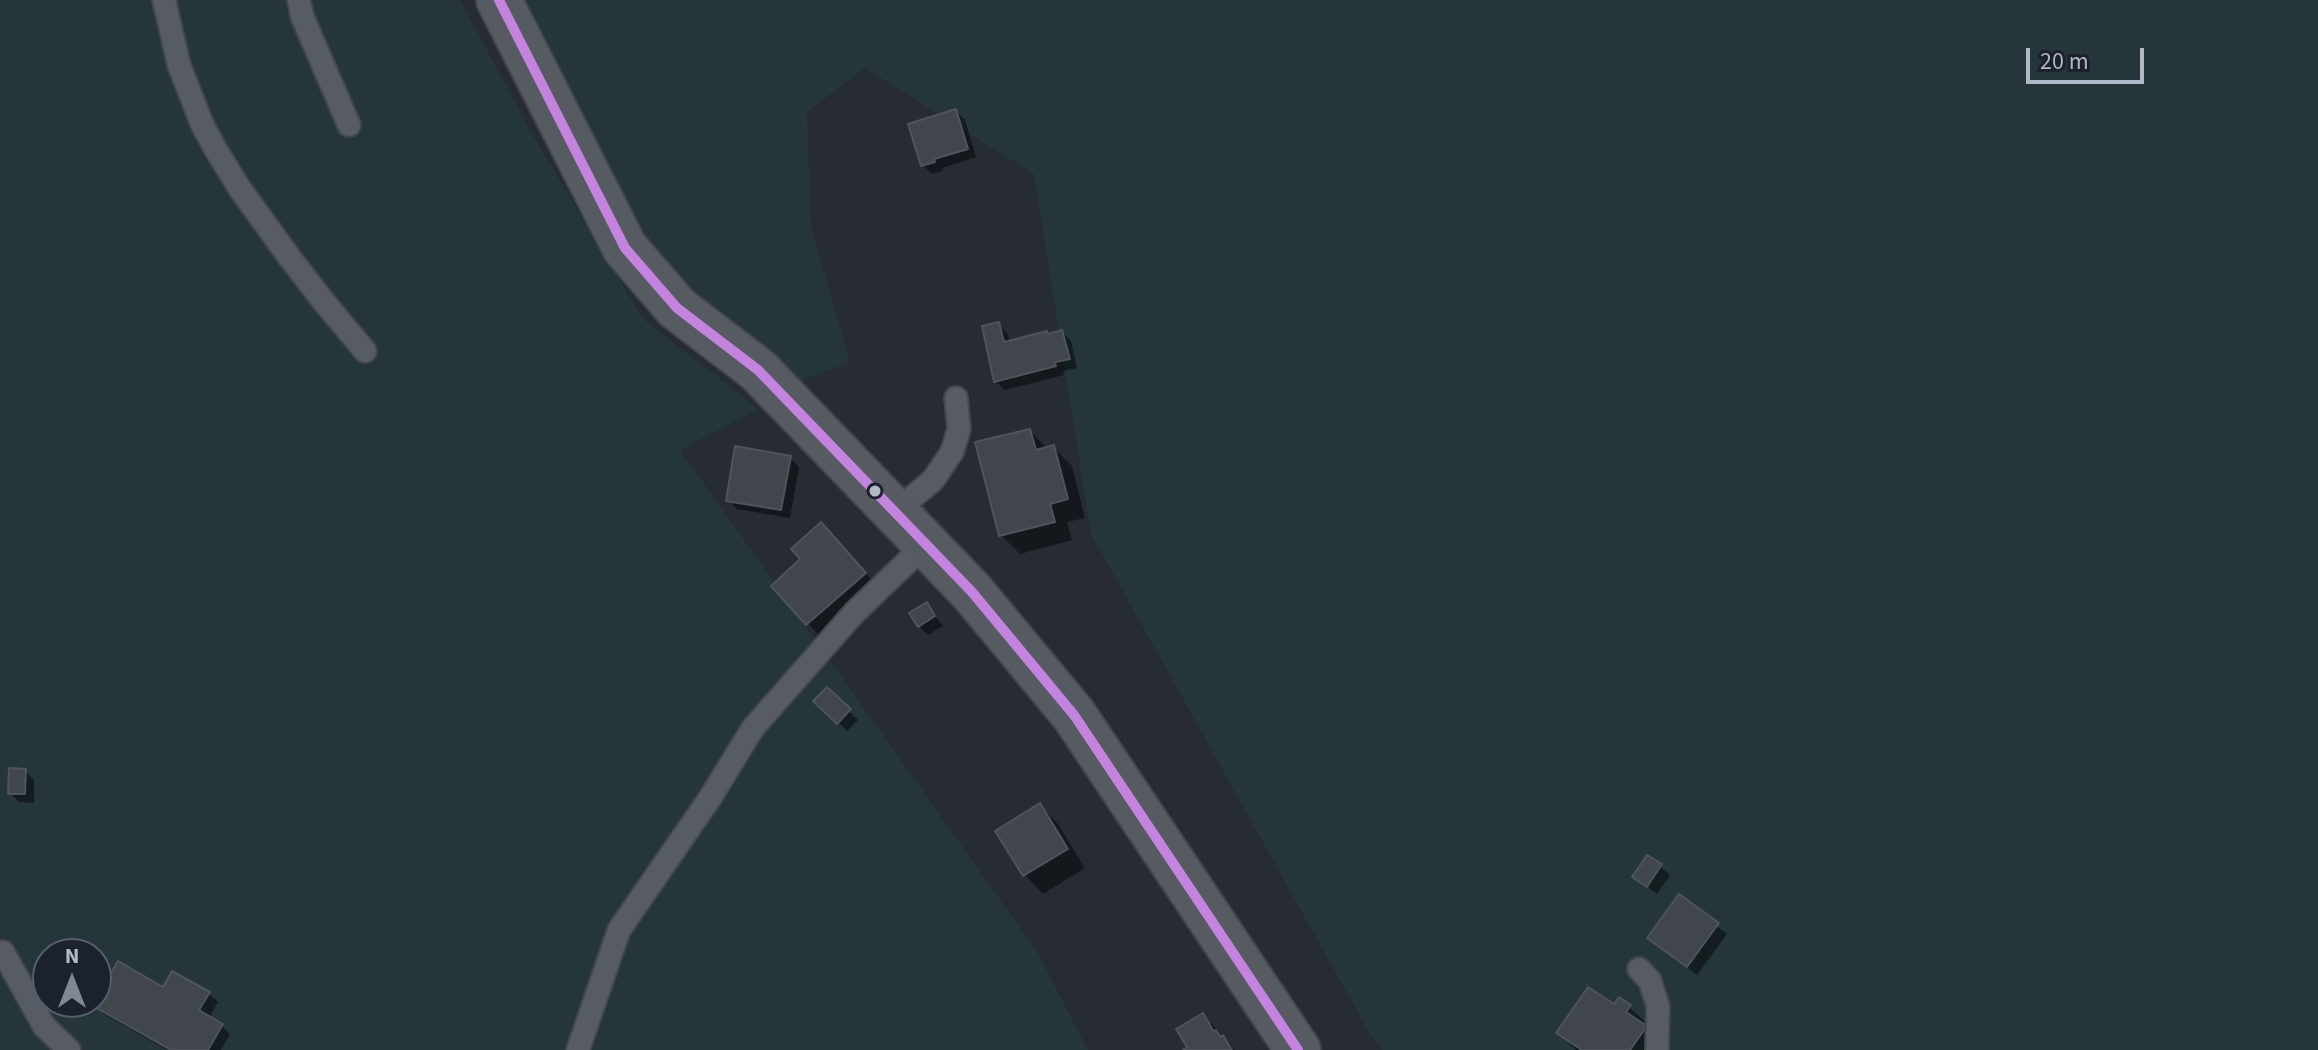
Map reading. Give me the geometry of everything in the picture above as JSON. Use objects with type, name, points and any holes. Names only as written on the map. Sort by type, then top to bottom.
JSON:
[{"type":"street","points":[[499,0],[625,248],[677,308],[758,370],[972,592],[1074,715],[1298,1050]]},
{"type":"lane","points":[[164,0],[179,65],[202,124],[216,150],[290,258],[365,351]]},
{"type":"lane","points":[[299,0],[302,16],[349,125]]},
{"type":"lane","points":[[895,512],[933,480],[952,452],[959,429],[956,398]]},
{"type":"lane","points":[[578,1050],[619,930],[710,798],[753,728],[854,613],[926,544]]},
{"type":"lane","points":[[3,952],[44,1026],[69,1050]]},
{"type":"lane","points":[[1639,969],[1650,981],[1658,1006],[1657,1050]]},
{"type":"shaded area","points":[[0,0],[460,0],[536,141],[643,319],[759,409],[680,450],[1036,950],[1088,1050],[0,1050]]},
{"type":"shaded area","points":[[525,0],[2318,0],[2318,1050],[1383,1050],[1370,1034],[1091,534],[1034,174],[865,68],[807,112],[811,227],[850,362],[798,381],[688,285],[638,230]]},
{"type":"building","points":[[956,109],[968,149],[921,166],[908,124]]},
{"type":"building","points":[[999,322],[1004,342],[1062,330],[1070,359],[1055,362],[1056,366],[994,382],[982,326]]},
{"type":"building","points":[[1030,429],[1036,450],[1054,445],[1068,499],[1050,504],[1055,522],[999,536],[975,442]]},
{"type":"building","points":[[735,446],[791,456],[781,510],[726,501]]},
{"type":"building","points":[[821,522],[866,573],[806,625],[771,586],[800,559],[791,549]]},
{"type":"building","points":[[927,602],[935,616],[918,627],[909,613]]},
{"type":"building","points":[[827,687],[851,709],[837,724],[813,701]]},
{"type":"building","points":[[9,768],[26,769],[25,794],[8,794]]},
{"type":"building","points":[[1040,803],[1068,849],[1023,876],[995,831]]},
{"type":"building","points":[[1647,855],[1662,864],[1647,887],[1632,877]]},
{"type":"building","points":[[1679,894],[1719,923],[1687,967],[1647,938]]},
{"type":"building","points":[[118,961],[163,987],[172,971],[210,992],[199,1010],[223,1024],[208,1050],[171,1050],[112,1017],[112,971]]},
{"type":"building","points":[[1588,987],[1614,1004],[1619,997],[1631,1005],[1626,1012],[1647,1026],[1630,1050],[1582,1050],[1556,1033]]},
{"type":"building","points":[[1203,1013],[1214,1032],[1216,1030],[1221,1037],[1223,1035],[1232,1050],[1183,1050],[1187,1047],[1176,1029]]},
{"type":"transit line","points":[[499,0],[625,248],[677,308],[758,370],[972,592],[1074,715],[1298,1050]]}]
